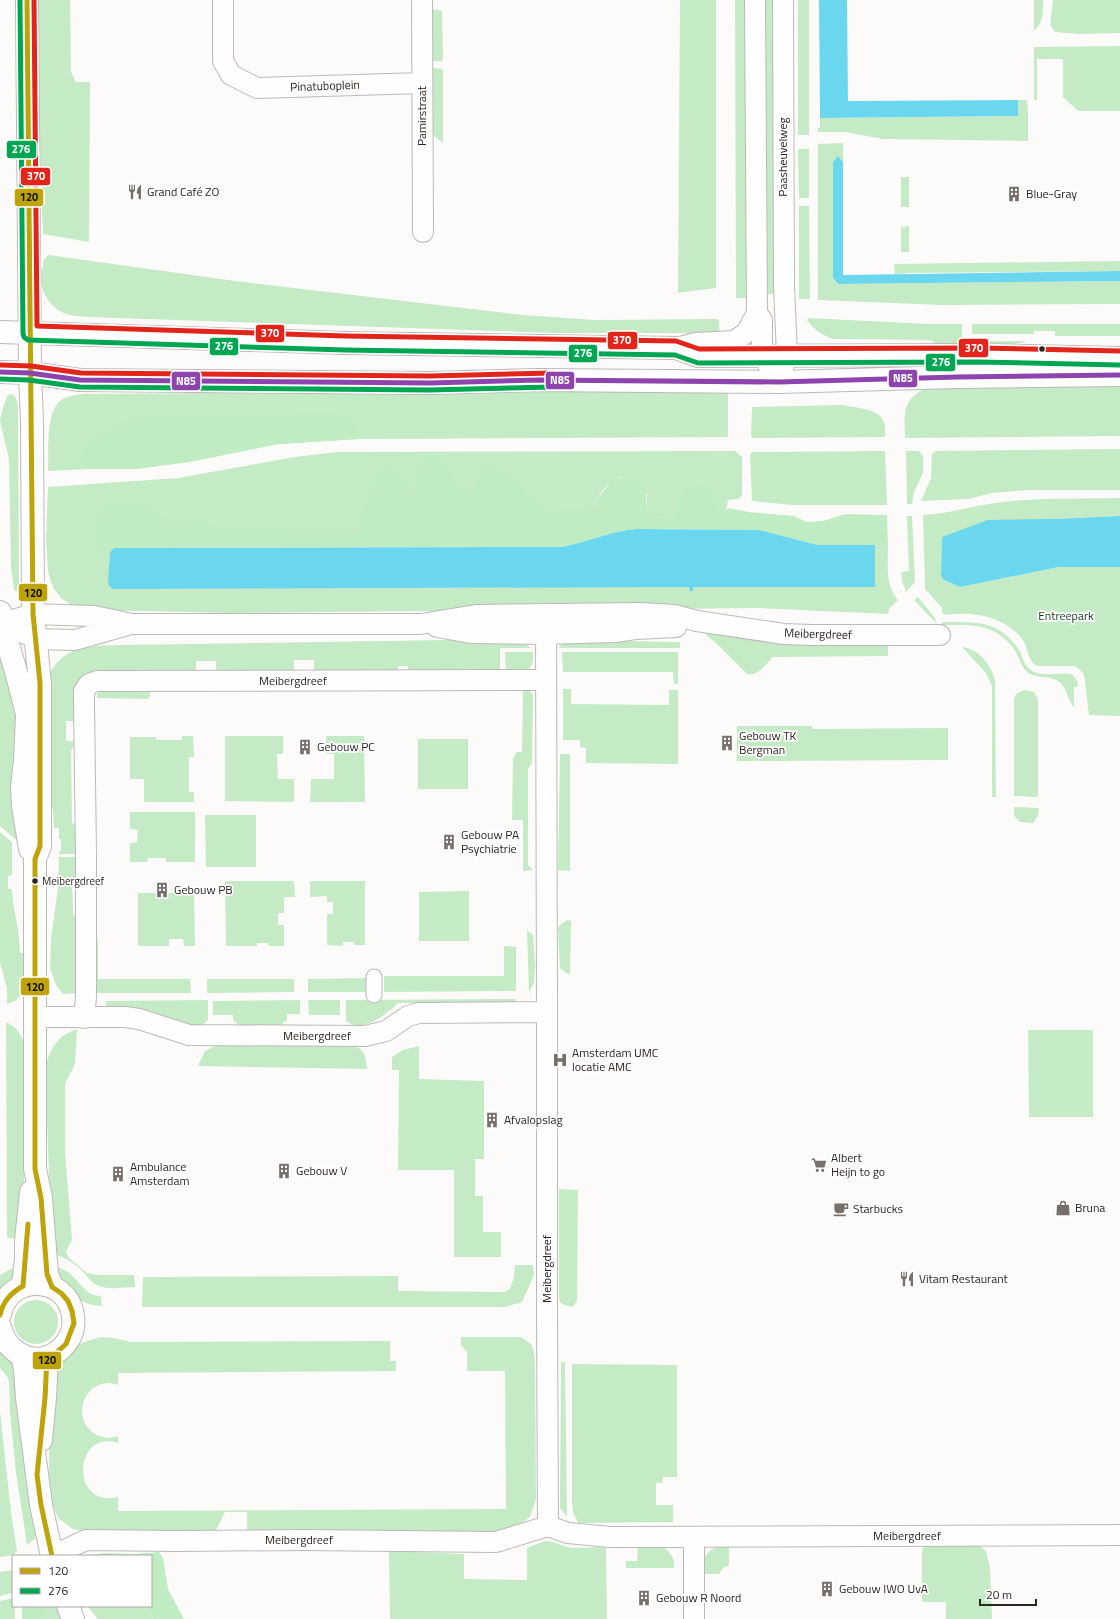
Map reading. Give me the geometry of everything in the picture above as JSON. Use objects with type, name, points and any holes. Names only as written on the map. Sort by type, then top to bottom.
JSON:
[{"type":"main road","points":[[23,1286],[30,1199],[35,1169],[36,859],[40,846],[40,683],[33,614],[27,0]]},
{"type":"main road","points":[[0,332],[345,343],[676,348],[698,356],[977,355],[1120,358]]},
{"type":"main road","points":[[0,372],[30,373],[80,380],[430,383],[539,380],[778,382],[957,377],[1120,375]]},
{"type":"main road","points":[[1,618],[27,714],[25,761],[22,786],[23,806],[30,848],[36,859]]},
{"type":"main road","points":[[35,1169],[41,1198],[47,1274],[52,1287]]},
{"type":"main road","points":[[0,1315],[1,1308],[7,1298],[14,1291],[23,1286],[43,1284],[52,1287],[61,1293],[68,1301],[72,1311],[74,1323],[66,1344],[57,1352],[47,1357],[34,1358],[22,1355],[7,1344],[2,1336],[0,1327]]},
{"type":"main road","name":"Meibergdreef","points":[[22,1355],[25,1369],[26,1398],[41,1505],[52,1555]]},
{"type":"main road","name":"Meibergdreef","points":[[37,1475],[45,1398],[47,1357]]},
{"type":"main road","points":[[68,1607],[73,1619]]},
{"type":"street","name":"Pinatuboplein","points":[[223,0],[223,61],[230,75],[257,88],[422,83]]},
{"type":"street","name":"Pamirstraat","points":[[422,0],[423,232]]},
{"type":"street","points":[[676,348],[696,343],[734,341],[746,333],[757,313],[755,0]]},
{"type":"street","name":"Paasheuvelweg","points":[[778,382],[787,355],[784,286],[783,0]]},
{"type":"street","points":[[757,313],[762,320],[762,355],[778,382]]},
{"type":"street","name":"Meibergdreef","points":[[1,618],[33,614],[94,616],[132,624],[421,624],[471,633],[545,624],[614,632],[666,627],[688,628],[697,621],[784,634],[940,635]]},
{"type":"street","name":"Meibergdreef","points":[[1,618],[36,639],[76,640],[132,624]]},
{"type":"street","name":"Meibergdreef","points":[[545,624],[548,1526]]},
{"type":"street","name":"Meibergdreef","points":[[84,1018],[86,997],[86,856],[84,691],[89,684],[97,681],[546,680]]},
{"type":"street","points":[[374,977],[374,995]]},
{"type":"street","name":"Meibergdreef","points":[[36,1017],[139,1019],[189,1035],[365,1036],[386,1031],[408,1016],[419,1013],[547,1012]]},
{"type":"street","name":"Meibergdreef","points":[[54,1555],[86,1540],[176,1542],[304,1540],[496,1542],[548,1526],[571,1534],[610,1536],[1120,1535]]},
{"type":"street","points":[[694,1537],[694,1619]]},
{"type":"green space","points":[[38,0],[70,0],[71,72],[76,82],[90,82],[89,242],[43,234],[40,174]]},
{"type":"green space","points":[[680,0],[716,0],[716,288],[678,293]]},
{"type":"green space","points":[[735,0],[745,0],[747,298],[736,298]]},
{"type":"green space","points":[[765,0],[778,0],[779,294],[767,294]]},
{"type":"green space","points":[[798,0],[809,0],[809,135],[798,135]]},
{"type":"green space","points":[[1034,0],[1043,0],[1043,12],[1040,24],[1034,30]]},
{"type":"green space","points":[[1053,0],[1120,0],[1120,33],[1080,34],[1055,32],[1050,25]]},
{"type":"green space","points":[[433,9],[442,11],[443,61],[433,61]]},
{"type":"green space","points":[[1120,46],[1120,111],[1078,111],[1063,97],[1063,59],[1037,59],[1037,100],[1034,100],[1034,47]]},
{"type":"green space","points":[[433,68],[443,69],[443,143],[433,135]]},
{"type":"green space","points":[[1018,100],[1027,100],[1028,141],[883,139],[845,132],[818,132],[818,128],[820,128],[820,118],[1017,116]]},
{"type":"green space","points":[[843,143],[843,162],[838,156],[833,162],[833,278],[837,284],[1120,281],[1120,304],[943,305],[818,300],[818,144]]},
{"type":"green space","points":[[798,149],[809,149],[809,198],[799,198]]},
{"type":"green space","points":[[901,177],[909,177],[909,207],[901,207]]},
{"type":"green space","points":[[799,206],[809,206],[810,299],[799,299]]},
{"type":"green space","points":[[909,226],[909,252],[901,252],[901,227]]},
{"type":"green space","points":[[49,255],[235,281],[523,315],[594,320],[717,319],[719,321],[720,336],[679,333],[554,333],[74,316],[59,311],[45,296],[39,275],[39,268],[43,269],[44,260]]},
{"type":"green space","points":[[1120,261],[1120,271],[907,273],[895,275],[894,264]]},
{"type":"green space","points":[[808,318],[929,324],[962,324],[962,350],[945,349],[930,340],[833,339],[815,329],[807,320]]},
{"type":"green space","points":[[972,324],[1120,324],[1120,336],[1055,336],[1055,331],[1034,331],[1034,334],[972,334]]},
{"type":"green space","points":[[972,341],[1025,342],[983,350],[972,349]]},
{"type":"green space","points":[[1120,380],[1120,436],[905,438],[905,412],[910,400],[922,390],[932,386]]},
{"type":"green space","points":[[728,389],[728,437],[358,439],[279,444],[127,467],[48,471],[50,424],[55,407],[65,398],[83,394]]},
{"type":"green space","points":[[10,394],[15,397],[18,407],[19,590],[17,592],[14,590],[11,568],[9,459],[0,421],[7,396]]},
{"type":"green space","points":[[842,405],[875,412],[882,418],[884,423],[885,437],[753,438],[751,436],[752,407]]},
{"type":"green space","points":[[337,414],[347,417],[360,431],[358,439],[279,444],[190,462],[137,469],[84,469],[77,461],[87,445],[118,424],[137,415]]},
{"type":"green space","points":[[1120,449],[1120,490],[1027,490],[992,493],[968,499],[921,501],[931,478],[932,454],[935,451]]},
{"type":"green space","points":[[735,451],[742,457],[742,495],[739,499],[728,500],[726,511],[680,499],[677,510],[672,516],[659,518],[647,516],[647,495],[622,477],[612,481],[604,489],[593,508],[550,527],[189,547],[109,588],[690,587],[690,591],[693,591],[693,587],[875,586],[875,545],[888,546],[889,582],[898,600],[889,609],[888,614],[759,608],[232,613],[89,610],[73,606],[61,598],[54,589],[48,571],[46,538],[48,487],[178,478],[295,457],[337,452]]},
{"type":"green space","points":[[885,451],[887,505],[793,505],[752,501],[750,455],[752,452]]},
{"type":"green space","points":[[906,451],[919,451],[923,456],[923,473],[914,492],[912,504],[907,504]]},
{"type":"green space","points":[[435,454],[446,463],[459,487],[465,492],[473,490],[476,486],[478,473],[483,465],[504,472],[519,485],[527,498],[540,502],[546,511],[593,508],[597,499],[613,479],[632,478],[642,485],[645,491],[647,516],[659,518],[672,516],[686,490],[694,485],[704,485],[714,490],[716,508],[726,511],[728,508],[749,512],[794,516],[807,522],[823,521],[845,514],[887,515],[888,546],[818,545],[759,530],[637,529],[619,532],[561,547],[115,548],[110,553],[92,547],[96,516],[111,502],[142,505],[175,523],[194,520],[213,526],[298,531],[360,531],[362,509],[377,476],[383,468],[395,469],[403,476],[409,490],[417,490],[417,472],[420,463],[428,456]]},
{"type":"green space","name":"Entreepark","points":[[1120,498],[1120,516],[1054,519],[942,538],[941,576],[944,580],[960,587],[1059,567],[1120,567],[1120,716],[1089,715],[1084,674],[1078,668],[1073,666],[1037,666],[1032,661],[1024,642],[1017,633],[999,621],[978,615],[946,615],[942,613],[942,608],[925,589],[923,515],[1010,501]]},
{"type":"green space","points":[[907,516],[912,516],[915,582],[906,592],[902,581],[901,572],[909,571]]},
{"type":"green space","points":[[918,597],[935,618],[936,623],[914,600]]},
{"type":"green space","points":[[942,622],[974,623],[992,627],[1001,631],[1009,638],[1019,650],[1028,668],[1036,673],[1063,673],[1073,675],[1078,682],[1077,687],[1074,687],[1074,707],[1071,704],[1063,685],[1056,680],[1034,676],[1027,672],[1013,648],[998,633],[990,629],[972,625],[941,625]]},
{"type":"green space","points":[[707,633],[788,643],[837,646],[888,646],[888,656],[773,657],[755,674],[747,674],[706,635]]},
{"type":"green space","points":[[518,639],[531,648],[500,648],[500,674],[408,675],[408,666],[398,666],[398,675],[314,675],[314,660],[294,660],[294,675],[216,676],[216,661],[196,661],[196,676],[83,677],[79,680],[78,685],[78,721],[66,721],[66,741],[77,741],[71,751],[72,823],[79,827],[79,854],[59,854],[59,851],[61,851],[61,839],[59,839],[59,828],[54,828],[53,811],[49,793],[49,675],[63,657],[72,652],[91,646],[113,645]]},
{"type":"green space","points":[[573,640],[678,642],[680,643],[680,648],[559,648],[563,642]]},
{"type":"green space","points":[[962,647],[968,648],[979,654],[991,669],[995,680],[996,797],[992,797],[992,686],[986,673]]},
{"type":"green space","points":[[505,652],[533,652],[533,659],[530,668],[523,672],[506,674]]},
{"type":"green space","points":[[562,652],[678,652],[678,684],[674,684],[673,672],[563,672]]},
{"type":"green space","points":[[0,656],[13,694],[17,730],[18,767],[16,840],[0,826]]},
{"type":"green space","points":[[150,687],[150,696],[148,699],[97,698],[97,694],[103,689]]},
{"type":"green space","points":[[523,689],[530,691],[533,695],[532,763],[528,769],[528,865],[533,870],[523,871],[523,820],[512,820],[513,758],[517,752],[522,752]]},
{"type":"green space","points":[[563,689],[571,689],[571,704],[669,705],[669,690],[678,690],[678,764],[586,763],[586,748],[580,747],[580,740],[563,740]]},
{"type":"green space","points":[[1026,690],[1034,692],[1038,699],[1038,797],[1014,796],[1014,700],[1018,693]]},
{"type":"green space","points":[[737,726],[812,726],[812,729],[948,728],[948,760],[737,761]]},
{"type":"green space","points":[[182,736],[193,736],[194,757],[189,757],[189,792],[194,792],[194,802],[144,802],[144,779],[130,779],[130,737],[156,737],[157,740],[182,740]]},
{"type":"green space","points":[[225,736],[283,736],[283,754],[277,754],[278,779],[294,779],[294,802],[225,801]]},
{"type":"green space","points":[[326,736],[364,736],[365,802],[310,802],[311,779],[334,779],[334,754],[326,754]]},
{"type":"green space","points":[[418,739],[468,739],[468,789],[418,789]]},
{"type":"green space","points":[[560,754],[570,754],[570,871],[558,870]]},
{"type":"green space","points":[[1014,807],[1039,808],[1038,816],[1033,823],[1020,822],[1014,816]]},
{"type":"green space","points":[[130,812],[195,812],[195,862],[166,862],[166,858],[148,858],[147,862],[130,862],[130,843],[137,842],[138,830],[130,829]]},
{"type":"green space","points":[[205,815],[256,815],[256,867],[206,867]]},
{"type":"green space","points":[[0,832],[12,842],[12,875],[8,876],[8,889],[12,889],[20,953],[25,953],[25,991],[15,1001],[7,1004],[7,989],[0,962]]},
{"type":"green space","points":[[59,857],[79,857],[79,873],[72,880],[73,914],[79,921],[80,993],[63,994],[56,985],[50,968],[51,939],[58,888]]},
{"type":"green space","points":[[225,881],[294,881],[295,897],[284,897],[284,913],[278,913],[278,925],[284,925],[284,946],[269,946],[268,943],[257,943],[257,946],[226,946]]},
{"type":"green space","points":[[310,881],[365,881],[365,945],[354,945],[354,942],[343,942],[343,946],[327,945],[327,914],[333,914],[333,902],[327,902],[327,896],[310,897]]},
{"type":"green space","points":[[469,891],[469,941],[419,941],[419,892]]},
{"type":"green space","points":[[138,893],[194,893],[195,946],[184,946],[183,939],[169,939],[169,946],[138,946]]},
{"type":"green space","points":[[567,920],[571,921],[570,974],[566,973],[560,968],[558,928]]},
{"type":"green space","points":[[527,930],[533,935],[535,964],[534,983],[529,992]]},
{"type":"green space","points":[[92,939],[98,940],[98,979],[190,979],[191,993],[91,993]]},
{"type":"green space","points":[[504,946],[516,947],[516,991],[384,992],[384,976],[504,976]]},
{"type":"green space","points":[[367,978],[367,992],[308,992],[308,979]]},
{"type":"green space","points":[[207,979],[294,979],[294,992],[207,993]]},
{"type":"green space","points":[[516,999],[516,1003],[512,1004],[398,1003],[384,1015],[368,1024],[355,1026],[346,1021],[346,1000]]},
{"type":"green space","points":[[208,1000],[208,1020],[201,1026],[186,1024],[136,1008],[106,1008],[106,1001]]},
{"type":"green space","points":[[300,1000],[300,1014],[287,1014],[287,1020],[279,1026],[240,1026],[233,1020],[233,1015],[213,1015],[213,1001]]},
{"type":"green space","points":[[308,1000],[340,1000],[340,1015],[309,1015]]},
{"type":"green space","points":[[6,1022],[18,1031],[25,1045],[24,1178],[20,1238],[7,1238]]},
{"type":"green space","points":[[77,1029],[75,1064],[65,1084],[65,1151],[72,1240],[66,1251],[68,1257],[87,1273],[99,1275],[134,1275],[135,1287],[109,1288],[99,1286],[92,1282],[74,1264],[52,1254],[45,1068],[52,1049],[59,1039]]},
{"type":"green space","points":[[1028,1030],[1093,1030],[1093,1117],[1029,1117]]},
{"type":"green space","points":[[351,1045],[362,1051],[364,1054],[367,1069],[198,1066],[205,1051],[215,1046]]},
{"type":"green space","points":[[419,1046],[419,1079],[484,1081],[484,1159],[475,1159],[475,1196],[483,1196],[483,1232],[501,1232],[501,1257],[454,1257],[454,1170],[398,1170],[399,1070],[392,1070],[392,1057],[403,1050]]},
{"type":"green space","points":[[559,1189],[578,1190],[577,1301],[572,1307],[564,1305],[560,1302],[559,1297]]},
{"type":"green space","points":[[20,1264],[17,1276],[0,1294],[0,1275]]},
{"type":"green space","points":[[53,1265],[72,1275],[91,1294],[101,1296],[102,1306],[84,1302],[71,1293],[61,1281]]},
{"type":"green space","points":[[515,1265],[533,1265],[534,1275],[522,1302],[505,1307],[142,1307],[143,1277],[398,1276],[398,1291],[504,1292],[510,1289],[514,1277]]},
{"type":"green space","points":[[32,1300],[40,1300],[52,1306],[58,1318],[58,1326],[52,1338],[40,1344],[32,1344],[20,1338],[14,1326],[14,1318],[20,1306]]},
{"type":"green space","points":[[101,1337],[131,1342],[390,1341],[390,1361],[396,1361],[396,1371],[118,1373],[118,1385],[106,1383],[97,1386],[89,1392],[84,1400],[82,1410],[83,1419],[88,1428],[97,1435],[107,1438],[118,1436],[118,1443],[103,1442],[92,1447],[86,1457],[83,1469],[85,1481],[91,1492],[102,1498],[118,1497],[118,1511],[506,1509],[505,1371],[467,1371],[467,1352],[461,1345],[461,1337],[521,1337],[531,1344],[535,1362],[536,1499],[530,1517],[510,1531],[247,1532],[247,1512],[225,1512],[215,1532],[86,1532],[73,1529],[58,1518],[50,1498],[49,1426],[53,1374],[58,1363],[77,1345]]},
{"type":"green space","points":[[0,1348],[16,1368],[30,1500],[36,1538],[27,1545],[16,1473],[10,1413],[9,1382],[7,1376],[0,1368]]},
{"type":"green space","points":[[561,1362],[565,1362],[567,1517],[560,1508]]},
{"type":"green space","points":[[572,1364],[677,1365],[677,1477],[663,1477],[662,1483],[656,1483],[656,1505],[673,1505],[673,1522],[578,1523],[573,1512],[572,1503]]},
{"type":"green space","points":[[0,1411],[11,1512],[17,1551],[14,1555],[0,1557]]},
{"type":"green space","points":[[545,1541],[571,1548],[606,1547],[607,1619],[390,1619],[389,1551],[464,1554],[464,1579],[527,1580],[527,1548]]},
{"type":"green space","points":[[659,1544],[673,1557],[674,1568],[626,1568],[626,1561],[637,1561],[638,1547]]},
{"type":"green space","points":[[977,1544],[986,1551],[990,1568],[992,1619],[946,1619],[946,1602],[922,1602],[923,1547],[926,1545]]},
{"type":"green space","points":[[718,1547],[729,1547],[729,1565],[723,1568],[719,1574],[701,1574],[702,1565],[707,1554]]},
{"type":"green space","points":[[159,1552],[163,1558],[168,1589],[184,1619],[153,1619],[147,1607],[152,1607],[152,1555],[134,1554]]},
{"type":"green space","points":[[105,1553],[134,1554],[134,1555],[89,1555]]},
{"type":"green space","points":[[12,1570],[12,1593],[0,1596],[0,1572]]},
{"type":"green space","points":[[12,1598],[12,1607],[15,1607],[15,1619],[0,1619],[0,1601]]},
{"type":"green space","points":[[22,1607],[57,1607],[62,1619],[22,1619]]},
{"type":"green space","points":[[24,1607],[43,1607],[46,1609],[43,1619],[22,1619],[22,1609]]},
{"type":"green space","points":[[88,1607],[147,1607],[153,1619],[98,1619]]},
{"type":"water","points":[[819,0],[847,0],[848,101],[1018,100],[1018,116],[820,118]]},
{"type":"water","points":[[838,156],[843,162],[843,275],[1120,271],[1120,281],[838,284],[833,278],[833,162]]},
{"type":"water","points":[[1120,516],[1120,567],[1059,567],[960,587],[944,580],[941,576],[942,537],[988,520]]},
{"type":"water","points":[[637,529],[759,530],[818,545],[875,545],[875,587],[693,587],[693,591],[690,591],[689,587],[112,589],[108,584],[110,553],[115,548],[561,547],[619,532]]},
{"type":"transit line","name":"276","points":[[20,0],[23,333],[24,337],[28,340],[345,350],[675,355],[698,363],[977,362],[1120,365]]},
{"type":"transit line","name":"120","points":[[27,0],[33,614],[40,683],[40,846],[35,859],[35,1169],[41,1198],[47,1274],[52,1287],[61,1293],[68,1301],[72,1311],[74,1323],[66,1344],[57,1352],[47,1357],[45,1398],[37,1475],[41,1505],[52,1555]]},
{"type":"transit line","name":"370","points":[[34,0],[37,326],[345,336],[676,341],[699,349],[977,348],[1120,351]]},
{"type":"transit line","name":"370","points":[[0,365],[31,366],[81,373],[430,376],[553,373]]},
{"type":"transit line","name":"N85","points":[[0,372],[30,373],[80,380],[430,383],[539,380],[779,382],[957,377],[1120,375]]},
{"type":"transit line","name":"276","points":[[0,379],[29,380],[80,387],[430,390],[553,387]]},
{"type":"transit line","name":"120","points":[[0,1315],[8,1298],[23,1286],[28,1224]]},
{"type":"place","name":"Grand Café ZO","points":[[135,192]]},
{"type":"place","name":"Blue-Gray","points":[[1014,194]]},
{"type":"place","name":"Gebouw TK Bergman","points":[[727,743]]},
{"type":"place","name":"Gebouw PC","points":[[305,747]]},
{"type":"place","name":"Gebouw PA Psychiatrie","points":[[449,842]]},
{"type":"place","name":"Meibergdreef","points":[[35,881]]},
{"type":"place","name":"Gebouw PB","points":[[162,890]]},
{"type":"place","name":"Amsterdam UMC locatie AMC","points":[[560,1060]]},
{"type":"place","name":"Afvalopslag","points":[[492,1120]]},
{"type":"place","name":"Albert Heijn to go","points":[[819,1165]]},
{"type":"place","name":"Gebouw V","points":[[284,1171]]},
{"type":"place","name":"Ambulance Amsterdam","points":[[118,1174]]},
{"type":"place","name":"Bruna","points":[[1063,1208]]},
{"type":"place","name":"Starbucks","points":[[841,1209]]},
{"type":"place","name":"Vitam Restaurant","points":[[907,1279]]},
{"type":"place","name":"Gebouw IWO UvA","points":[[827,1589]]},
{"type":"place","name":"Gebouw R Noord","points":[[644,1598]]}]
